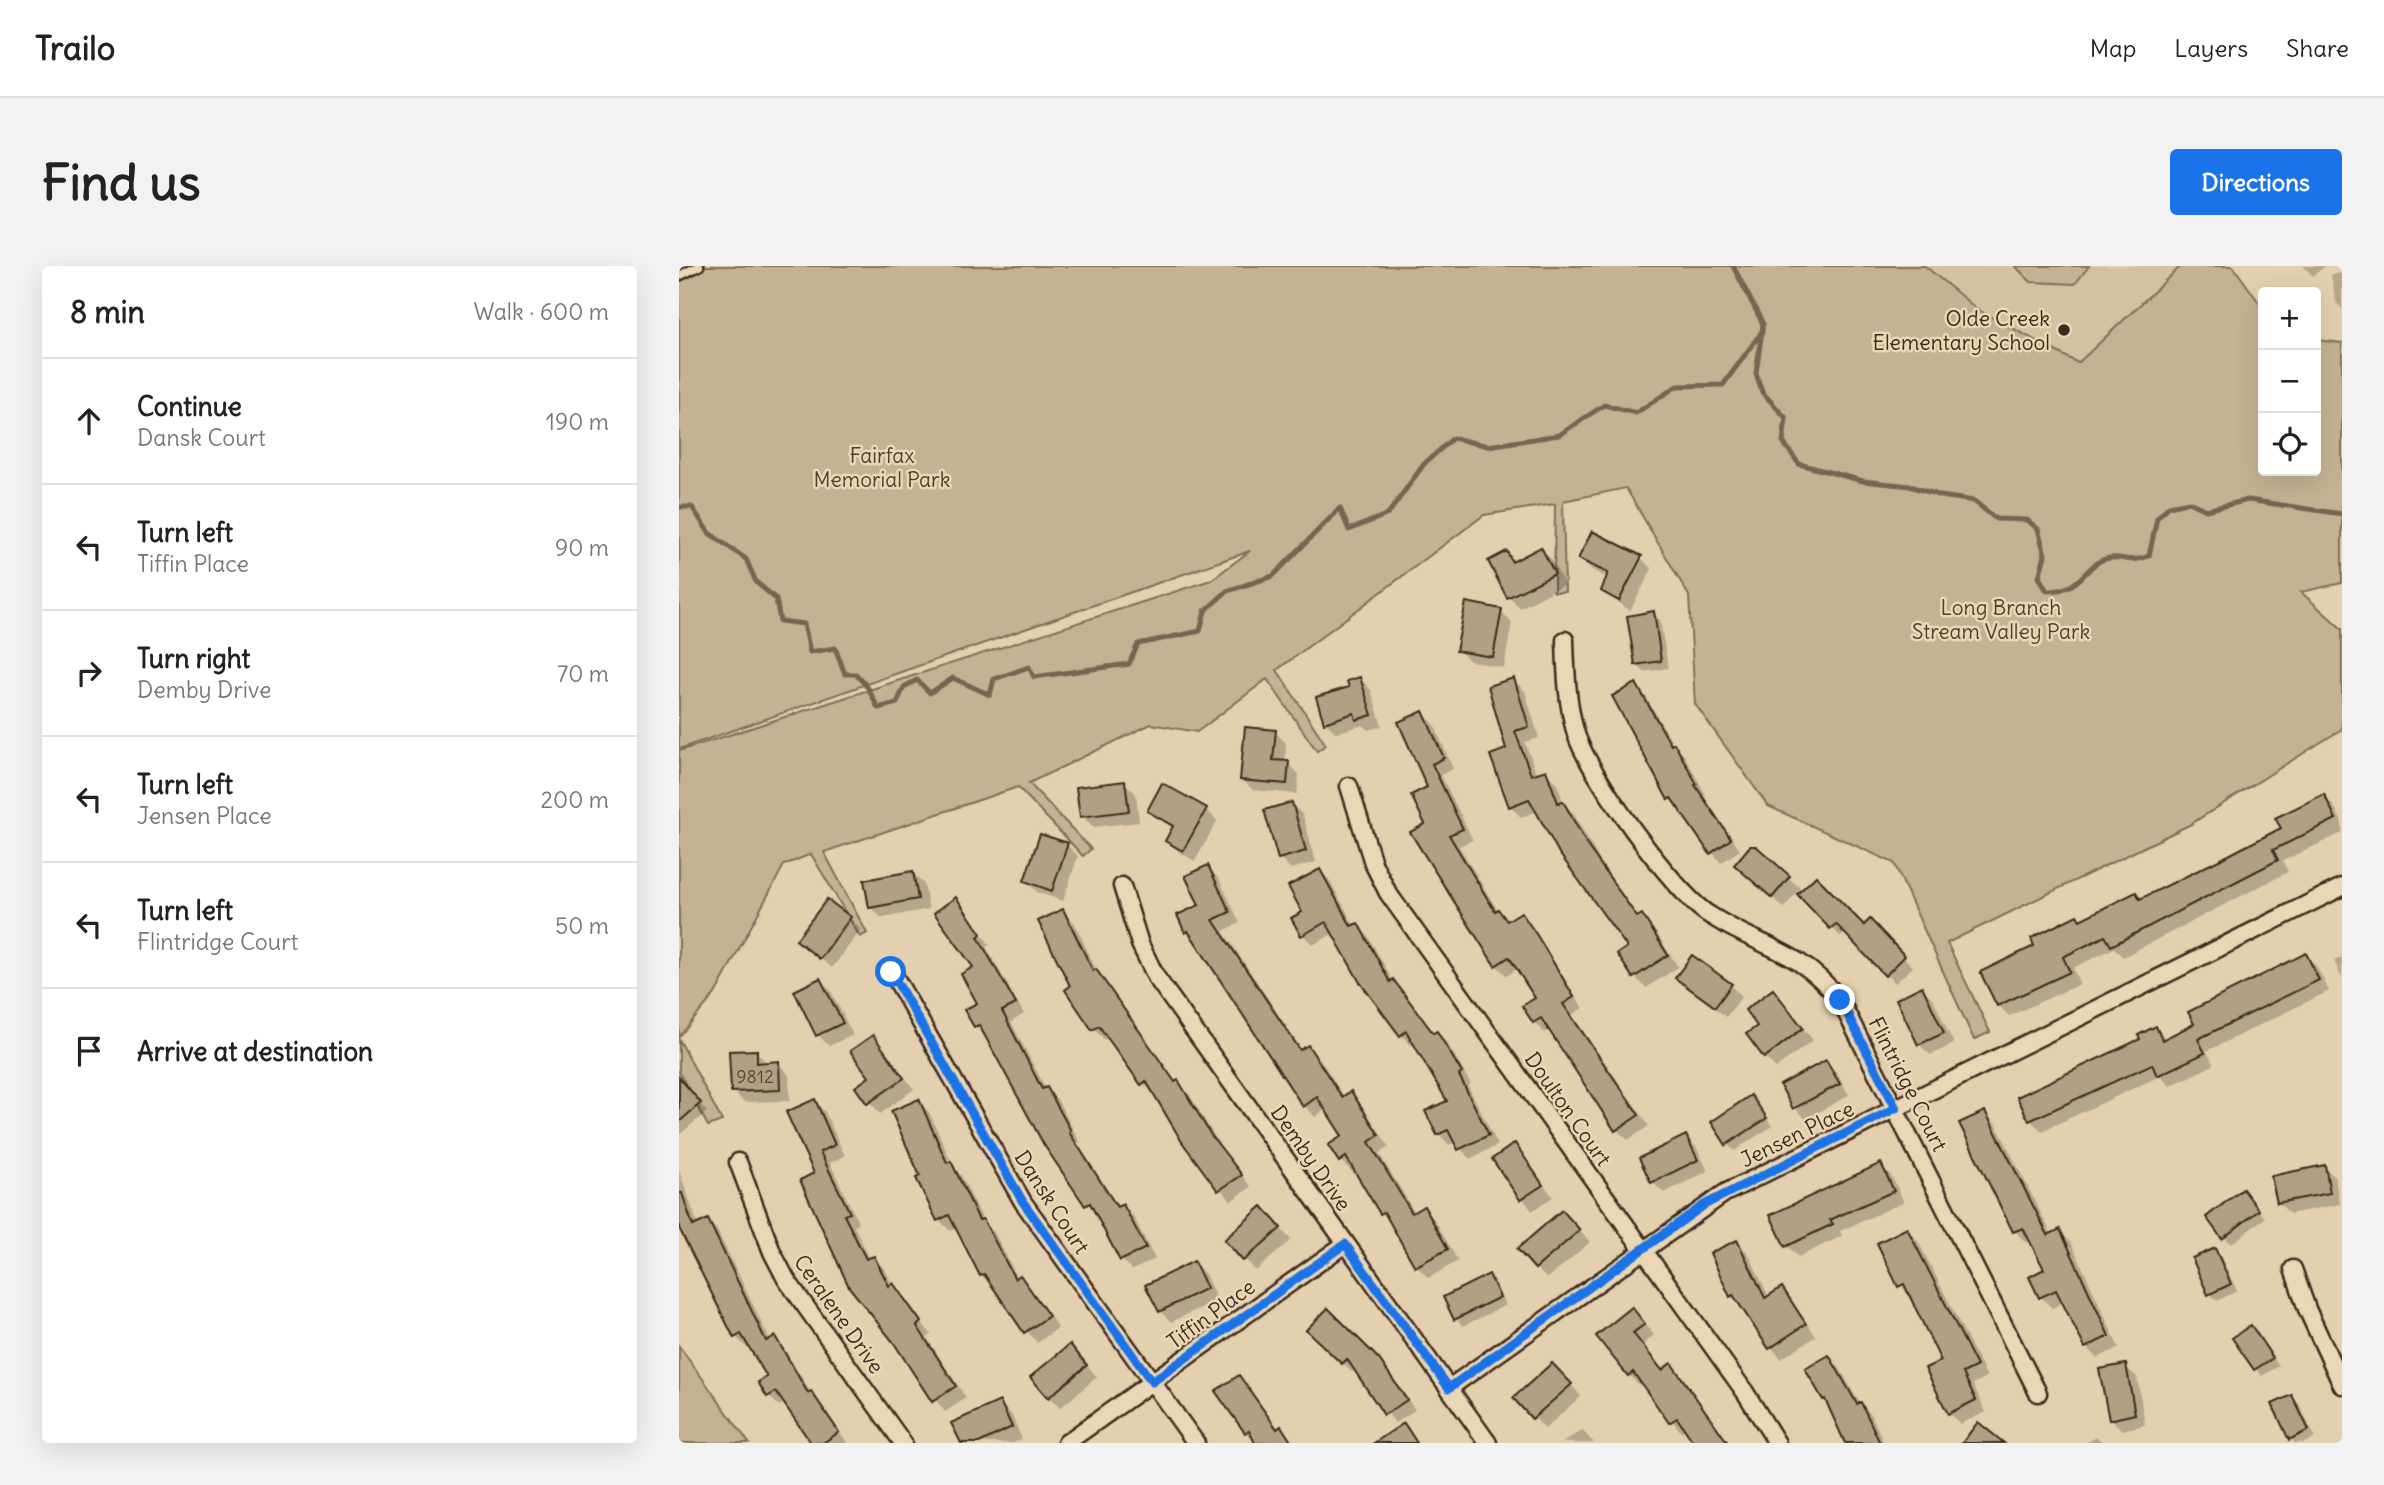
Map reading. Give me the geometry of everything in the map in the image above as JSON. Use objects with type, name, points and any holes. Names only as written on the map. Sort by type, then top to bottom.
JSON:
[{"type":"street","name":"Flintridge Court","points":[[1565,639],[1566,679],[1572,719],[1583,752],[1597,777],[1672,880],[1690,899],[1732,928],[1793,957],[1828,986],[1851,1018],[2038,1393]]},
{"type":"street","name":"Doulton Court","points":[[1349,786],[1373,863],[1388,893],[1745,1392],[1777,1443]]},
{"type":"street","name":"Demby Drive","points":[[1122,886],[1140,944],[1156,977],[1488,1443]]},
{"type":"street","name":"Jensen Place","points":[[1449,1388],[1725,1193],[2342,887]]},
{"type":"street","name":"Dansk Court","points":[[891,972],[1023,1202],[1196,1443]]},
{"type":"street","name":"Ceralene Drive","points":[[738,1162],[772,1252],[786,1279],[903,1443]]},
{"type":"street","name":"Tiffin Place","points":[[1066,1443],[1345,1244]]},
{"type":"street","points":[[2294,1269],[2307,1309],[2342,1385]]},
{"type":"lane","points":[[679,276],[699,266]]},
{"type":"shaded area","name":"Olde Creek Elementary School","points":[[1924,266],[2183,266],[2074,393]]},
{"type":"green space","points":[[679,266],[1925,266],[1978,310],[2078,363],[2181,266],[2233,266],[2258,301],[2258,476],[2321,476],[2321,341],[2342,343],[2342,583],[2301,592],[2342,629],[2342,729],[2189,825],[1947,943],[1990,1032],[1974,1040],[1894,863],[1768,806],[1695,704],[1689,596],[1626,488],[1563,501],[1565,592],[1554,592],[1555,504],[1484,515],[1277,670],[1326,745],[1317,751],[1267,679],[1197,732],[1151,724],[1029,783],[1091,849],[1083,856],[1018,787],[824,852],[867,933],[860,937],[811,854],[784,865],[715,994],[679,1037],[679,751],[1211,580],[1250,551],[679,749]]},
{"type":"green space","points":[[2015,266],[2089,266],[2075,284],[2031,282]]},
{"type":"green space","points":[[679,1039],[722,1121],[708,1126],[679,1072]]},
{"type":"green space","points":[[679,1346],[749,1443],[679,1443]]},
{"type":"building","points":[[1592,531],[1642,556],[1619,601],[1601,591],[1608,573],[1578,559]]},
{"type":"building","points":[[1541,547],[1555,574],[1507,598],[1488,561],[1507,551],[1512,562]]},
{"type":"building","points":[[1466,602],[1502,609],[1493,657],[1456,651]]},
{"type":"building","points":[[1654,611],[1661,661],[1635,665],[1627,616]]},
{"type":"building","points":[[1360,677],[1372,715],[1356,720],[1354,713],[1324,723],[1316,697],[1349,687],[1347,681]]},
{"type":"building","points":[[1514,678],[1529,727],[1515,731],[1531,775],[1546,770],[1558,803],[1563,801],[1589,848],[1637,917],[1642,914],[1668,955],[1633,978],[1617,954],[1627,947],[1559,853],[1529,799],[1509,807],[1490,755],[1506,749],[1488,686]]},
{"type":"building","points":[[1636,683],[1671,745],[1674,743],[1697,784],[1695,785],[1731,839],[1710,854],[1671,798],[1668,800],[1612,696]]},
{"type":"building","points":[[1423,711],[1444,758],[1432,764],[1463,829],[1449,835],[1495,911],[1498,909],[1507,921],[1521,912],[1538,937],[1574,997],[1563,1004],[1639,1115],[1615,1131],[1541,1018],[1533,1023],[1522,1006],[1535,998],[1509,957],[1495,966],[1410,832],[1425,824],[1411,795],[1427,787],[1398,722]]},
{"type":"building","points":[[1245,727],[1276,730],[1273,760],[1289,761],[1287,784],[1240,780]]},
{"type":"building","points":[[1125,781],[1129,811],[1080,817],[1076,787]]},
{"type":"building","points":[[1162,783],[1207,808],[1183,851],[1165,841],[1173,826],[1147,811]]},
{"type":"building","points":[[2324,794],[2336,819],[2273,850],[2278,860],[2111,946],[2105,936],[2063,957],[2070,972],[1997,1006],[1980,972],[2034,946],[2031,938],[2077,915],[2080,920],[2136,892],[2140,899],[2281,828],[2275,818]]},
{"type":"building","points":[[1292,802],[1306,851],[1278,859],[1264,810]]},
{"type":"building","points":[[1040,834],[1068,843],[1052,891],[1024,881]]},
{"type":"building","points":[[1750,846],[1756,846],[1790,876],[1772,898],[1734,865]]},
{"type":"building","points":[[1208,865],[1230,912],[1213,920],[1300,1050],[1308,1045],[1342,1097],[1351,1091],[1379,1135],[1369,1142],[1412,1213],[1424,1206],[1448,1249],[1415,1267],[1384,1212],[1380,1214],[1346,1157],[1339,1162],[1328,1145],[1342,1136],[1317,1097],[1303,1107],[1188,931],[1185,933],[1177,915],[1199,905],[1185,876]]},
{"type":"building","points":[[1320,869],[1351,926],[1358,923],[1390,982],[1393,979],[1433,1033],[1437,1031],[1462,1073],[1459,1075],[1489,1135],[1458,1150],[1448,1130],[1437,1135],[1425,1111],[1447,1101],[1406,1031],[1400,1036],[1359,981],[1326,922],[1301,936],[1291,918],[1302,912],[1288,886]]},
{"type":"building","points":[[913,871],[918,899],[869,908],[864,880]]},
{"type":"building","points":[[1816,876],[1864,925],[1870,919],[1905,956],[1885,976],[1836,924],[1830,929],[1797,894]]},
{"type":"building","points":[[956,897],[981,934],[978,937],[1016,1004],[1002,1011],[1042,1089],[1047,1087],[1071,1131],[1069,1132],[1117,1207],[1123,1204],[1146,1248],[1120,1261],[1090,1203],[1085,1206],[1044,1145],[979,1025],[974,1027],[964,1010],[977,1003],[961,974],[973,967],[934,913]]},
{"type":"building","points":[[827,899],[851,917],[820,959],[796,940]]},
{"type":"building","points":[[1063,909],[1093,971],[1096,969],[1175,1082],[1178,1080],[1211,1135],[1242,1175],[1218,1191],[1182,1142],[1146,1081],[1141,1085],[1099,1026],[1092,1030],[1065,990],[1070,986],[1038,921]]},
{"type":"building","points":[[2306,953],[2319,980],[2198,1039],[2205,1053],[2157,1076],[2152,1064],[2029,1121],[2017,1097],[2140,1039],[2138,1035],[2156,1026],[2162,1040],[2194,1024],[2188,1012]]},
{"type":"building","points":[[1692,955],[1732,984],[1715,1007],[1675,978]]},
{"type":"building","points":[[820,978],[843,1023],[816,1036],[794,991]]},
{"type":"building","points":[[1922,986],[1944,1033],[1918,1045],[1896,999]]},
{"type":"building","points":[[1773,989],[1803,1028],[1764,1058],[1746,1034],[1757,1026],[1745,1010]]},
{"type":"building","points":[[873,1035],[904,1078],[867,1104],[855,1087],[869,1077],[850,1051]]},
{"type":"building","points":[[757,1050],[757,1063],[779,1061],[780,1090],[731,1092],[729,1051]]},
{"type":"building","points":[[1826,1060],[1840,1084],[1793,1109],[1780,1085]]},
{"type":"building","points":[[679,1077],[701,1103],[679,1122]]},
{"type":"building","points":[[1751,1095],[1767,1118],[1726,1145],[1711,1122]]},
{"type":"building","points":[[815,1099],[835,1145],[820,1152],[850,1213],[844,1215],[866,1259],[874,1256],[889,1286],[893,1283],[921,1322],[917,1326],[956,1386],[932,1402],[894,1343],[849,1287],[800,1180],[814,1173],[786,1112]]},
{"type":"building","points":[[919,1099],[947,1163],[951,1161],[979,1220],[983,1219],[1015,1279],[1020,1275],[1049,1316],[1024,1333],[984,1274],[980,1276],[949,1215],[937,1221],[916,1178],[920,1176],[891,1111]]},
{"type":"building","points":[[1985,1111],[2048,1235],[2060,1229],[2109,1336],[2085,1348],[2056,1290],[2039,1298],[2029,1277],[2044,1269],[2023,1228],[2013,1232],[1959,1123]]},
{"type":"building","points":[[1686,1135],[1698,1160],[1651,1183],[1639,1158]]},
{"type":"building","points":[[1515,1143],[1543,1185],[1520,1200],[1492,1159]]},
{"type":"building","points":[[1881,1163],[1894,1191],[1830,1220],[1833,1224],[1785,1247],[1770,1215]]},
{"type":"building","points":[[2325,1165],[2330,1193],[2277,1203],[2271,1176]]},
{"type":"building","points":[[2243,1189],[2259,1210],[2222,1239],[2206,1217]]},
{"type":"building","points":[[679,1193],[682,1193],[693,1226],[708,1219],[766,1341],[775,1336],[808,1393],[811,1391],[839,1432],[823,1443],[811,1443],[776,1392],[767,1397],[758,1382],[767,1377],[741,1334],[734,1338],[679,1228]]},
{"type":"building","points":[[1262,1206],[1281,1228],[1243,1261],[1224,1240]]},
{"type":"building","points":[[1562,1210],[1580,1230],[1535,1269],[1517,1249]]},
{"type":"building","points":[[1907,1228],[1977,1366],[1963,1373],[1976,1400],[1948,1414],[1925,1368],[1941,1361],[1904,1284],[1898,1287],[1877,1243]]},
{"type":"building","points":[[1737,1240],[1765,1298],[1782,1287],[1806,1324],[1769,1349],[1733,1295],[1730,1297],[1710,1253]]},
{"type":"building","points":[[2215,1248],[2231,1284],[2208,1295],[2192,1258]]},
{"type":"building","points":[[1194,1261],[1207,1288],[1159,1312],[1145,1285]]},
{"type":"building","points":[[1489,1274],[1500,1297],[1454,1320],[1443,1297]]},
{"type":"building","points":[[1632,1307],[1645,1324],[1633,1333],[1662,1370],[1671,1363],[1728,1443],[1694,1443],[1677,1418],[1669,1423],[1633,1372],[1628,1376],[1596,1336]]},
{"type":"building","points":[[1328,1308],[1379,1359],[1407,1400],[1384,1415],[1347,1359],[1342,1364],[1306,1330]]},
{"type":"building","points":[[2251,1325],[2273,1358],[2254,1370],[2232,1338]]},
{"type":"building","points":[[1070,1344],[1087,1365],[1048,1398],[1030,1377]]},
{"type":"building","points":[[1829,1355],[1857,1404],[1861,1402],[1880,1443],[1845,1443],[1825,1399],[1823,1400],[1805,1369]]},
{"type":"building","points":[[1552,1363],[1572,1384],[1532,1419],[1513,1398]]},
{"type":"building","points":[[2126,1364],[2135,1414],[2109,1420],[2099,1369]]},
{"type":"building","points":[[1239,1375],[1277,1429],[1281,1426],[1292,1443],[1255,1443],[1249,1431],[1245,1433],[1215,1391]]},
{"type":"building","points":[[2292,1395],[2309,1430],[2289,1440],[2272,1404]]},
{"type":"building","points":[[1000,1401],[1012,1427],[979,1443],[961,1443],[951,1423]]},
{"type":"building","points":[[1978,1422],[2004,1443],[1962,1443]]},
{"type":"building","points":[[1404,1423],[1417,1443],[1374,1443]]},
{"type":"waterway","points":[[1733,266],[1763,324],[1756,373],[1762,392],[1786,418],[1783,442],[1799,464],[1863,481],[1910,486],[1941,496],[1974,501],[1996,519],[2027,520],[2038,529],[2045,555],[2039,577],[2047,591],[2070,586],[2101,560],[2131,560],[2149,556],[2157,518],[2169,506],[2189,502],[2206,510],[2248,500],[2342,514]]},
{"type":"waterway","points":[[679,507],[692,507],[709,533],[746,559],[756,582],[776,599],[780,621],[804,624],[810,652],[835,648],[845,674],[856,674],[868,688],[878,708],[897,703],[904,687],[917,680],[930,693],[953,678],[990,695],[994,679],[1029,667],[1034,677],[1129,664],[1138,644],[1200,631],[1205,611],[1227,591],[1273,576],[1340,508],[1349,530],[1388,514],[1424,464],[1453,438],[1488,446],[1559,435],[1604,405],[1636,413],[1677,386],[1723,385],[1761,333]]},
{"type":"place","name":"Olde Creek Elementary School","points":[[2064,330]]},
{"type":"route","points":[[891,972],[1023,1202],[1152,1382],[1345,1244],[1449,1388],[1704,1205],[1896,1108],[1840,1000]]},
{"type":"park label","name":"Fairfax Memorial Park","points":[[882,467]]},
{"type":"park label","name":"Long Branch Stream Valley Park","points":[[2001,619]]}]
